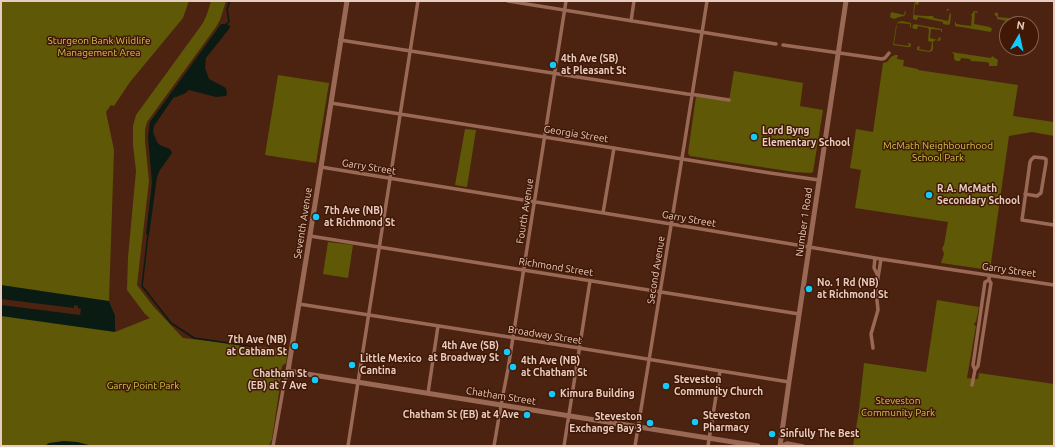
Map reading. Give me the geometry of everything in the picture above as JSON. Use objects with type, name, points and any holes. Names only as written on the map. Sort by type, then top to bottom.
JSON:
[{"type":"street","name":"Seventh Avenue","points":[[273,446],[284,384],[288,371],[299,304],[346,1]]},
{"type":"street","points":[[348,446],[418,1]]},
{"type":"street","points":[[508,1],[631,22],[776,44]]},
{"type":"street","name":"Fourth Avenue","points":[[494,446],[508,369],[566,1]]},
{"type":"street","points":[[631,22],[634,1]]},
{"type":"street","name":"Second Avenue","points":[[635,446],[707,1]]},
{"type":"street","name":"Number 1 Road","points":[[780,446],[846,1]]},
{"type":"street","points":[[340,40],[729,100]]},
{"type":"street","points":[[783,45],[882,59],[889,53]]},
{"type":"street","name":"Georgia Street","points":[[331,103],[819,180]]},
{"type":"street","points":[[603,213],[614,148]]},
{"type":"street","points":[[1025,194],[1037,196],[1041,193],[1046,163],[1044,158],[1034,157],[1031,160],[1025,194],[1022,220],[1054,225]]},
{"type":"street","name":"Garry Street","points":[[321,167],[672,224],[809,248],[1054,285]]},
{"type":"street","name":"Richmond Street","points":[[310,236],[799,314]]},
{"type":"street","points":[[875,258],[874,268],[878,276]]},
{"type":"street","points":[[873,348],[871,334],[878,310],[876,290],[881,259]]},
{"type":"street","points":[[972,385],[975,370],[978,366],[991,283],[989,280],[989,275]]},
{"type":"street","points":[[564,446],[590,281]]},
{"type":"street","name":"Broadway Street","points":[[299,304],[789,382]]},
{"type":"street","points":[[428,393],[438,326]]},
{"type":"street","name":"Chatham Street","points":[[288,371],[758,446]]},
{"type":"street","points":[[708,446],[720,371]]},
{"type":"street","points":[[780,446],[787,443],[803,446]]},
{"type":"green space","points":[[1,1],[189,1],[183,18],[130,82],[114,106],[111,105],[106,112],[114,150],[109,301],[115,315],[115,332],[150,318],[145,314],[127,290],[128,257],[136,171],[133,145],[133,126],[136,115],[203,23],[211,1],[226,1],[220,20],[216,27],[147,122],[145,141],[149,181],[137,285],[153,306],[183,338],[288,350],[286,363],[282,366],[272,439],[269,446],[92,446],[77,442],[49,443],[45,446],[2,446]]},
{"type":"green space","points":[[916,1],[919,3],[918,5],[915,4],[914,15],[933,16],[934,18],[948,21],[950,12],[950,24],[943,24],[943,22],[918,17],[917,20],[913,19],[914,4]]},
{"type":"green space","points":[[905,11],[904,16],[894,19],[890,17],[891,12],[904,15]]},
{"type":"green space","points":[[974,11],[977,11],[978,13],[975,12],[974,24],[990,27],[992,28],[991,32],[955,26],[956,22],[956,24],[971,26],[971,15]]},
{"type":"green space","points":[[997,12],[999,19],[997,19],[994,14]]},
{"type":"green space","points":[[902,21],[911,23],[911,27],[910,28],[910,24],[897,24],[898,22]]},
{"type":"green space","points":[[897,24],[894,44],[908,46],[909,44],[907,43],[910,43],[910,47],[893,45]]},
{"type":"green space","points":[[914,24],[942,29],[941,32],[941,30],[931,29],[930,38],[938,40],[939,37],[941,38],[940,41],[933,41],[932,51],[929,52],[917,50],[917,47],[920,46],[919,49],[929,51],[931,49],[932,42],[928,41],[928,28],[918,26],[917,29],[914,29],[912,27]]},
{"type":"green space","points":[[951,52],[991,58],[992,56],[998,60],[997,66],[989,66],[989,63],[971,61],[970,59],[961,58],[960,61],[956,61],[954,59],[954,54]]},
{"type":"green space","name":"McMath Neighbourhood School Park","points":[[895,55],[898,55],[897,59],[904,60],[903,66],[918,70],[1018,85],[1013,116],[1054,122],[1054,136],[1032,132],[1009,136],[990,270],[941,263],[944,254],[942,248],[944,245],[948,222],[855,208],[861,170],[850,168],[856,129],[873,132],[883,63],[887,62]]},
{"type":"green space","points":[[734,71],[803,83],[800,106],[823,110],[813,172],[794,172],[689,155],[688,153],[696,96],[729,101]]},
{"type":"green space","points":[[278,75],[329,83],[316,163],[265,155]]},
{"type":"green space","points":[[465,129],[476,130],[467,187],[455,185]]},
{"type":"green space","points":[[328,242],[353,245],[348,278],[323,274]]},
{"type":"green space","name":"Steveston Community Park","points":[[937,300],[979,307],[974,325],[976,326],[967,378],[978,379],[979,373],[1054,384],[1054,446],[853,446],[859,410],[864,363],[926,372]]},
{"type":"shaded area","points":[[221,24],[227,24],[230,26],[229,29],[206,58],[205,68],[209,79],[226,88],[227,94],[226,96],[216,97],[189,90],[184,94],[174,97],[154,126],[153,132],[157,142],[160,145],[170,149],[172,153],[157,177],[149,235],[146,234],[152,183],[148,137],[150,122]]},
{"type":"shaded area","points":[[1,285],[109,301],[115,315],[115,332],[1,316]]},
{"type":"shaded area","points":[[64,441],[77,442],[92,446],[45,446],[49,443]]},
{"type":"pier","points":[[1,299],[74,308],[74,305],[81,309],[80,315],[1,305]]},
{"type":"waterway","points":[[226,24],[229,22],[227,9],[230,1]]},
{"type":"waterway","points":[[148,234],[142,286],[171,323],[194,338],[255,347]]},
{"type":"place","name":"4th Ave (SB) at Pleasant St","points":[[553,65]]},
{"type":"place","name":"Lord Byng Elementary School","points":[[754,137]]},
{"type":"place","name":"R.A. McMath Secondary School","points":[[929,195]]},
{"type":"place","name":"7th Ave (NB) at Richmond St","points":[[316,217]]},
{"type":"place","name":"No. 1 Rd (NB) at Richmond St","points":[[809,289]]},
{"type":"place","name":"7th Ave (NB) at Catham St","points":[[295,346]]},
{"type":"place","name":"4th Ave (SB) at Broadway St","points":[[507,352]]},
{"type":"place","name":"Little Mexico Cantina","points":[[352,365]]},
{"type":"place","name":"4th Ave (NB) at Chatham St","points":[[513,367]]},
{"type":"place","name":"Chatham St (EB) at 7 Ave","points":[[315,380]]},
{"type":"place","name":"Steveston Community Church","points":[[666,386]]},
{"type":"place","name":"Kimura Building","points":[[552,394]]},
{"type":"place","name":"Chatham St (EB) at 4 Ave","points":[[527,415]]},
{"type":"place","name":"Steveston Pharmacy","points":[[695,422]]},
{"type":"place","name":"Steveston Exchange Bay 3","points":[[650,423]]},
{"type":"place","name":"Sinfully The Best","points":[[772,434]]},
{"type":"park label","name":"Sturgeon Bank Wildlife Management Area","points":[[99,46]]},
{"type":"park label","name":"Garry Point Park","points":[[143,386]]}]
